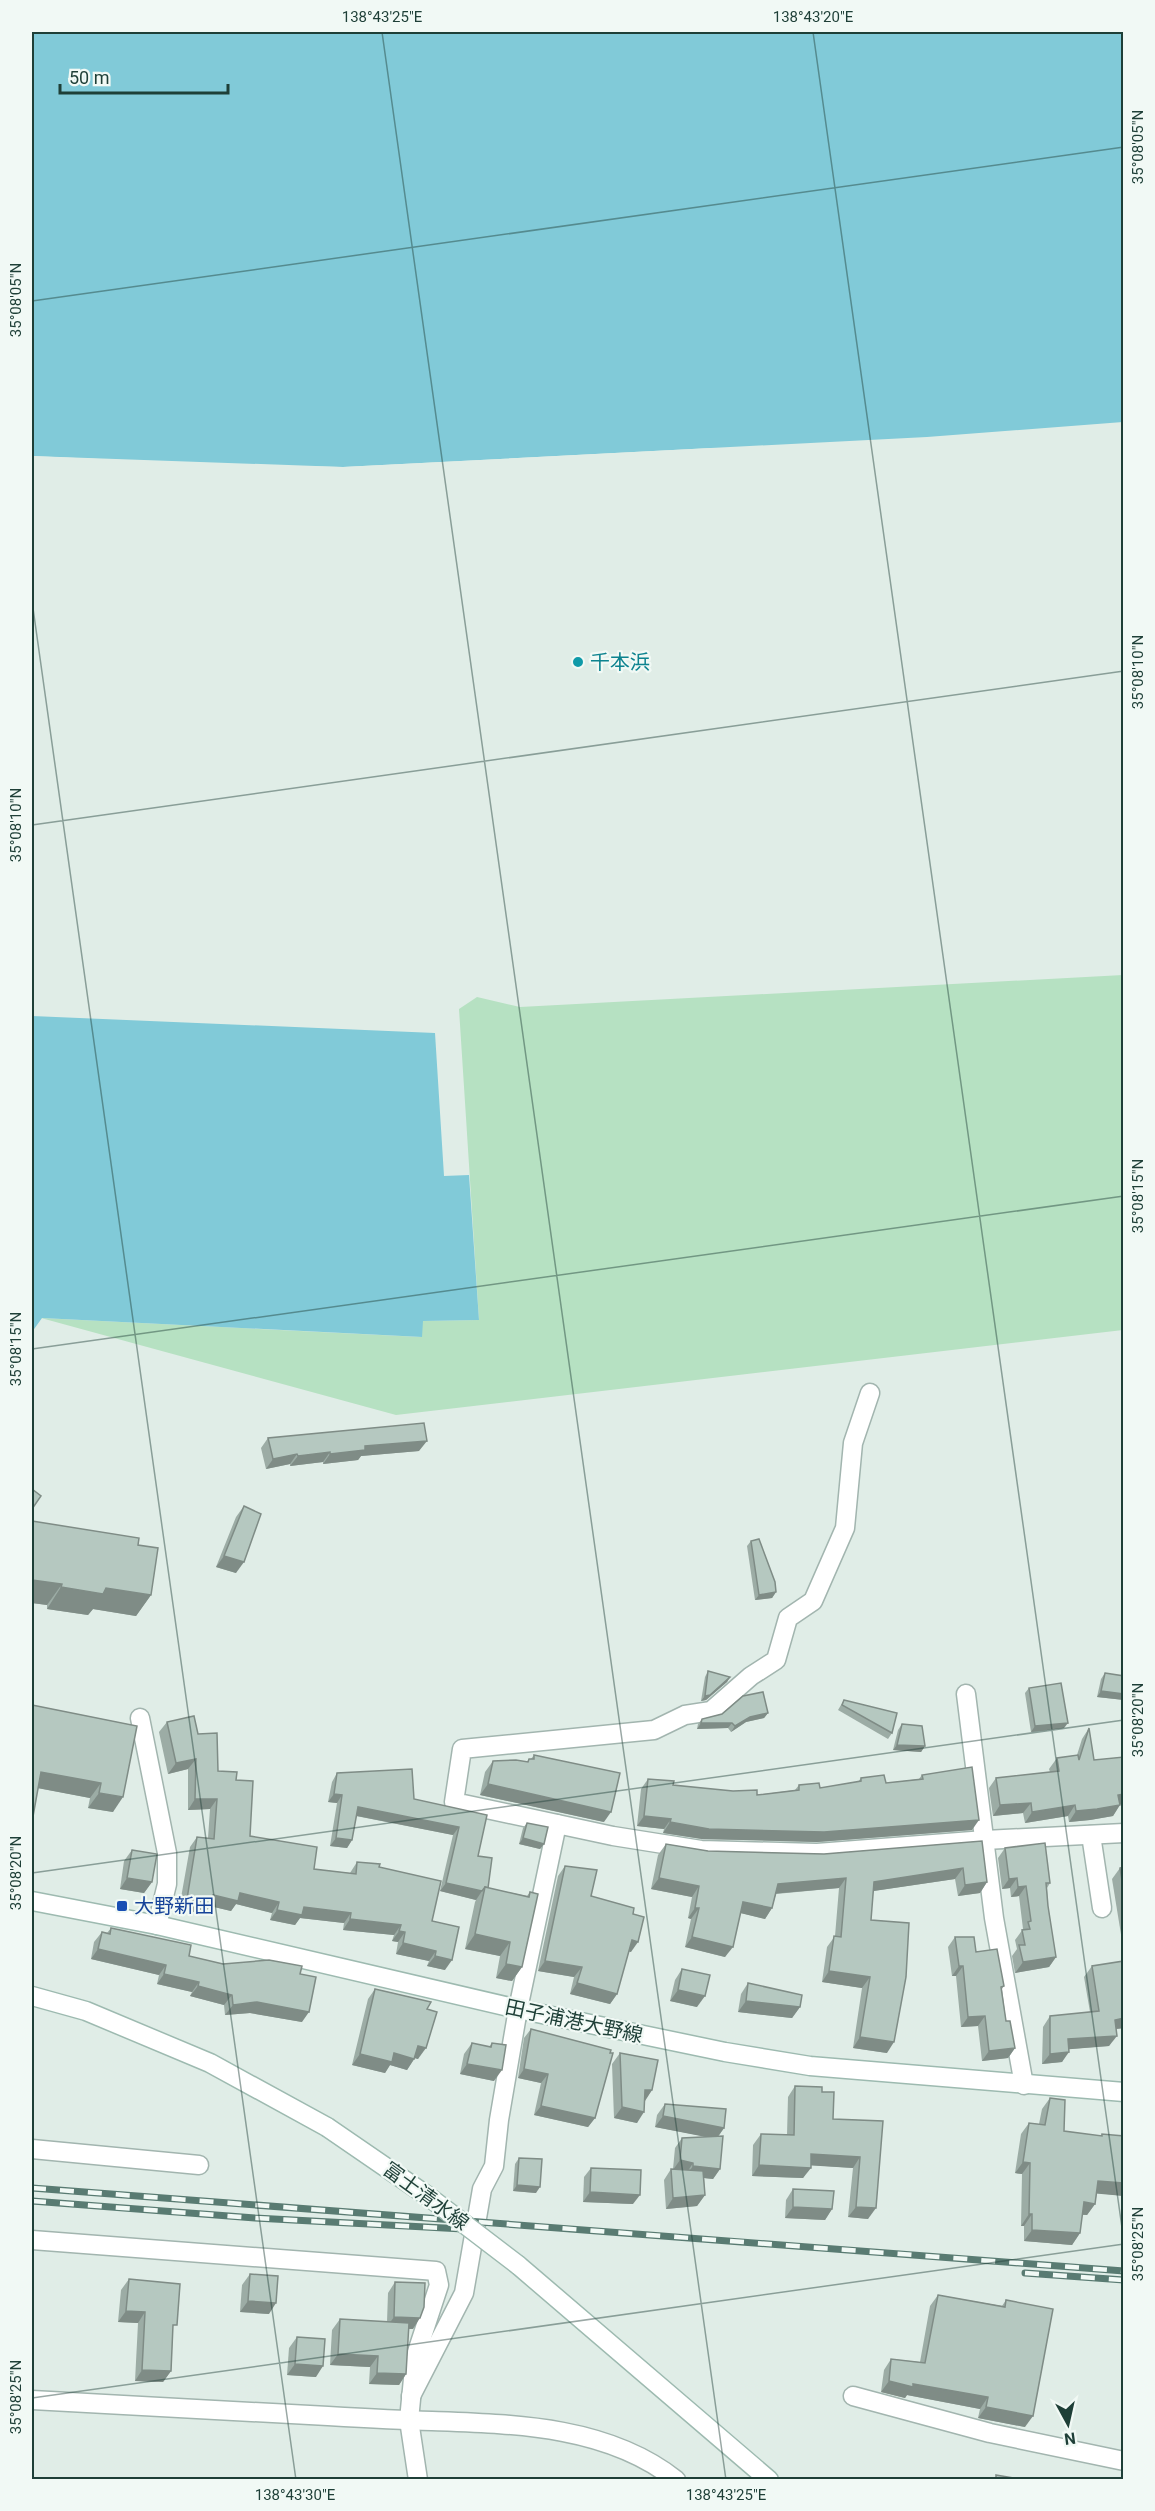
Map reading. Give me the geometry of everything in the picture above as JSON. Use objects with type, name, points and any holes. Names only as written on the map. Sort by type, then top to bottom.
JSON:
[{"type":"street","points":[[870,1393],[853,1443],[845,1528],[813,1600],[788,1618],[776,1660],[751,1677],[711,1711],[684,1715],[654,1730],[462,1749],[454,1802],[613,1836],[701,1850],[818,1853],[985,1840],[1124,1833]]},
{"type":"street","points":[[966,1695],[994,1918],[1024,2085]]},
{"type":"street","points":[[140,1718],[167,1853],[167,1884],[157,1925]]},
{"type":"street","points":[[411,2396],[464,2293],[482,2189],[494,2166],[499,2120],[518,2009],[557,1824]]},
{"type":"street","points":[[1090,1835],[1102,1908]]},
{"type":"street","name":"田子浦港大野線","points":[[32,1901],[157,1925],[518,2009],[725,2052],[810,2066],[1124,2092]]},
{"type":"street","name":"富士清水線","points":[[32,1996],[86,2012],[210,2063],[327,2127],[429,2197],[518,2265],[769,2480]]},
{"type":"street","points":[[32,2150],[199,2165]]},
{"type":"street","points":[[32,2240],[436,2271],[439,2285],[415,2358],[411,2396],[409,2420],[418,2480]]},
{"type":"street","points":[[853,2396],[990,2433],[1124,2461]]},
{"type":"street","points":[[32,2400],[481,2423],[558,2431],[604,2441],[638,2455],[662,2468],[676,2480]]},
{"type":"green space","points":[[1123,975],[1123,1330],[396,1415],[41,1318],[421,1337],[422,1321],[479,1320],[459,1009],[477,997],[520,1007]]},
{"type":"water","points":[[32,32],[1123,32],[1123,422],[927,437],[343,467],[32,456]]},
{"type":"water","points":[[32,1016],[435,1033],[444,1176],[469,1175],[479,1320],[423,1321],[422,1337],[42,1318],[32,1332]]},
{"type":"pier","points":[[712,448],[711,451],[343,470],[298,469],[299,466],[343,467]]},
{"type":"pier","points":[[32,456],[166,462],[165,465],[32,459]]},
{"type":"building","points":[[424,1423],[427,1441],[365,1446],[365,1450],[330,1454],[330,1452],[298,1456],[297,1454],[273,1459],[268,1438]]},
{"type":"building","points":[[32,1489],[41,1496],[32,1509]]},
{"type":"building","points":[[244,1506],[261,1514],[244,1562],[224,1556]]},
{"type":"building","points":[[32,1521],[139,1538],[138,1545],[158,1548],[151,1595],[106,1588],[103,1594],[61,1587],[62,1584],[32,1580]]},
{"type":"building","points":[[759,1539],[775,1582],[776,1592],[759,1595],[751,1541]]},
{"type":"building","points":[[708,1671],[730,1677],[710,1695],[705,1696]]},
{"type":"building","points":[[1105,1673],[1124,1676],[1124,1694],[1101,1691]]},
{"type":"building","points":[[1061,1683],[1068,1723],[1035,1726],[1029,1688]]},
{"type":"building","points":[[763,1692],[768,1713],[750,1717],[735,1726],[732,1723],[701,1723],[702,1719],[722,1714],[743,1696]]},
{"type":"building","points":[[844,1700],[897,1713],[892,1733],[842,1705]]},
{"type":"building","points":[[32,1705],[137,1726],[123,1797],[99,1793],[101,1783],[41,1772],[32,1822]]},
{"type":"building","points":[[194,1716],[198,1734],[217,1733],[218,1771],[237,1772],[236,1780],[253,1781],[250,1836],[317,1847],[314,1869],[356,1874],[357,1862],[380,1864],[379,1867],[441,1881],[432,1921],[459,1927],[452,1960],[435,1956],[436,1951],[403,1943],[405,1932],[399,1931],[401,1925],[350,1919],[351,1913],[304,1907],[302,1915],[277,1910],[279,1902],[240,1893],[238,1901],[213,1895],[211,1904],[187,1899],[197,1837],[214,1839],[217,1799],[195,1799],[196,1759],[176,1763],[167,1722]]},
{"type":"building","points":[[902,1724],[922,1726],[925,1746],[897,1745]]},
{"type":"building","points":[[1089,1728],[1094,1760],[1124,1757],[1124,1794],[1118,1795],[1120,1805],[1076,1811],[1075,1805],[1032,1812],[1031,1803],[1000,1805],[996,1778],[1059,1771],[1057,1758],[1078,1755],[1079,1760]]},
{"type":"building","points":[[534,1755],[620,1773],[611,1812],[488,1784],[493,1761],[528,1762],[529,1759],[534,1759]]},
{"type":"building","points":[[972,1767],[979,1820],[824,1832],[709,1829],[670,1822],[671,1819],[644,1816],[648,1779],[674,1781],[673,1785],[733,1791],[757,1790],[757,1795],[799,1790],[799,1785],[819,1783],[820,1788],[884,1775],[886,1783],[923,1779],[922,1775]]},
{"type":"building","points":[[412,1769],[414,1799],[487,1815],[478,1856],[492,1858],[488,1888],[485,1887],[482,1891],[446,1883],[459,1827],[358,1807],[352,1840],[336,1838],[342,1795],[334,1794],[337,1773]]},
{"type":"building","points":[[527,1823],[548,1827],[544,1844],[523,1838]]},
{"type":"building","points":[[982,1841],[987,1882],[965,1885],[963,1868],[874,1882],[871,1920],[909,1923],[906,1977],[894,2042],[860,2037],[870,1977],[829,1971],[834,1936],[841,1937],[846,1878],[778,1884],[772,1908],[743,1902],[733,1947],[692,1937],[699,1908],[695,1908],[699,1886],[659,1878],[666,1844],[708,1851],[824,1854]]},
{"type":"building","points":[[1045,1843],[1050,1883],[1046,1883],[1048,1906],[1056,1957],[1023,1962],[1019,1945],[1025,1945],[1022,1930],[1030,1929],[1028,1922],[1031,1921],[1026,1886],[1018,1887],[1017,1878],[1009,1879],[1005,1848]]},
{"type":"building","points":[[132,1850],[157,1854],[152,1882],[127,1878]]},
{"type":"building","points":[[565,1866],[597,1870],[591,1896],[634,1908],[633,1914],[644,1917],[638,1942],[632,1940],[617,1994],[577,1983],[582,1967],[545,1961]]},
{"type":"building","points":[[1124,1867],[1124,1893],[1120,1868]]},
{"type":"building","points":[[485,1887],[529,1897],[530,1892],[538,1894],[522,1967],[506,1964],[510,1942],[475,1934]]},
{"type":"building","points":[[111,1928],[191,1945],[189,1956],[223,1964],[269,1960],[302,1966],[300,1974],[316,1977],[309,2012],[257,2002],[233,2005],[232,1995],[198,1986],[199,1982],[164,1974],[166,1965],[98,1949],[102,1932],[110,1934]]},
{"type":"building","points":[[955,1937],[974,1937],[976,1952],[997,1949],[1004,1986],[1001,1987],[1006,2021],[1010,2021],[1015,2048],[989,2051],[985,2016],[968,2017],[963,1966],[959,1966]]},
{"type":"building","points":[[1124,1961],[1124,2018],[1115,2020],[1117,2036],[1068,2039],[1069,2052],[1050,2054],[1050,2016],[1099,2011],[1092,1966]]},
{"type":"building","points":[[682,1969],[710,1975],[705,1996],[678,1990]]},
{"type":"building","points":[[748,1983],[802,1995],[800,2007],[746,2001]]},
{"type":"building","points":[[375,1989],[431,2002],[427,2009],[437,2012],[426,2048],[418,2046],[414,2059],[394,2053],[392,2062],[360,2054]]},
{"type":"building","points":[[531,2029],[611,2050],[610,2053],[613,2053],[595,2118],[541,2106],[548,2074],[524,2069]]},
{"type":"building","points":[[472,2043],[491,2047],[492,2043],[506,2045],[502,2070],[467,2064]]},
{"type":"building","points":[[620,2053],[658,2060],[652,2090],[645,2090],[644,2112],[622,2107]]},
{"type":"building","points":[[795,2086],[822,2087],[822,2092],[834,2092],[833,2119],[883,2121],[876,2208],[856,2207],[860,2157],[811,2154],[811,2168],[759,2165],[761,2134],[794,2135]]},
{"type":"building","points":[[1050,2098],[1065,2100],[1064,2131],[1102,2136],[1102,2134],[1124,2136],[1124,2183],[1098,2181],[1095,2204],[1084,2202],[1080,2233],[1032,2230],[1032,2214],[1029,2214],[1030,2163],[1023,2162],[1029,2123],[1045,2125]]},
{"type":"building","points":[[665,2104],[726,2109],[724,2128],[663,2116]]},
{"type":"building","points":[[723,2136],[720,2169],[693,2166],[693,2163],[680,2160],[682,2138]]},
{"type":"building","points":[[519,2158],[542,2159],[540,2187],[517,2185]]},
{"type":"building","points":[[591,2168],[641,2170],[640,2195],[590,2192]]},
{"type":"building","points":[[671,2169],[703,2171],[705,2195],[673,2198]]},
{"type":"building","points":[[793,2189],[834,2191],[832,2209],[793,2207]]},
{"type":"building","points":[[250,2274],[278,2276],[276,2303],[248,2301]]},
{"type":"building","points":[[129,2279],[180,2284],[177,2325],[173,2325],[171,2371],[142,2370],[145,2312],[126,2311]]},
{"type":"building","points":[[395,2282],[425,2283],[424,2307],[420,2318],[394,2317]]},
{"type":"building","points":[[938,2295],[1005,2307],[1006,2300],[1053,2309],[1033,2416],[986,2407],[988,2397],[913,2384],[913,2387],[889,2381],[891,2359],[925,2363]]},
{"type":"building","points":[[340,2319],[409,2323],[406,2374],[377,2373],[378,2356],[338,2354]]},
{"type":"building","points":[[297,2337],[325,2339],[323,2366],[295,2364]]},
{"type":"building","points":[[996,2475],[1026,2480],[996,2480]]},
{"type":"railway","points":[[32,2188],[1124,2271]]},
{"type":"railway","points":[[32,2201],[255,2218],[463,2229]]},
{"type":"railway","points":[[1025,2273],[1124,2280]]},
{"type":"place","name":"千本浜","points":[[578,662]]},
{"type":"place","name":"大野新田","points":[[122,1906]]}]
